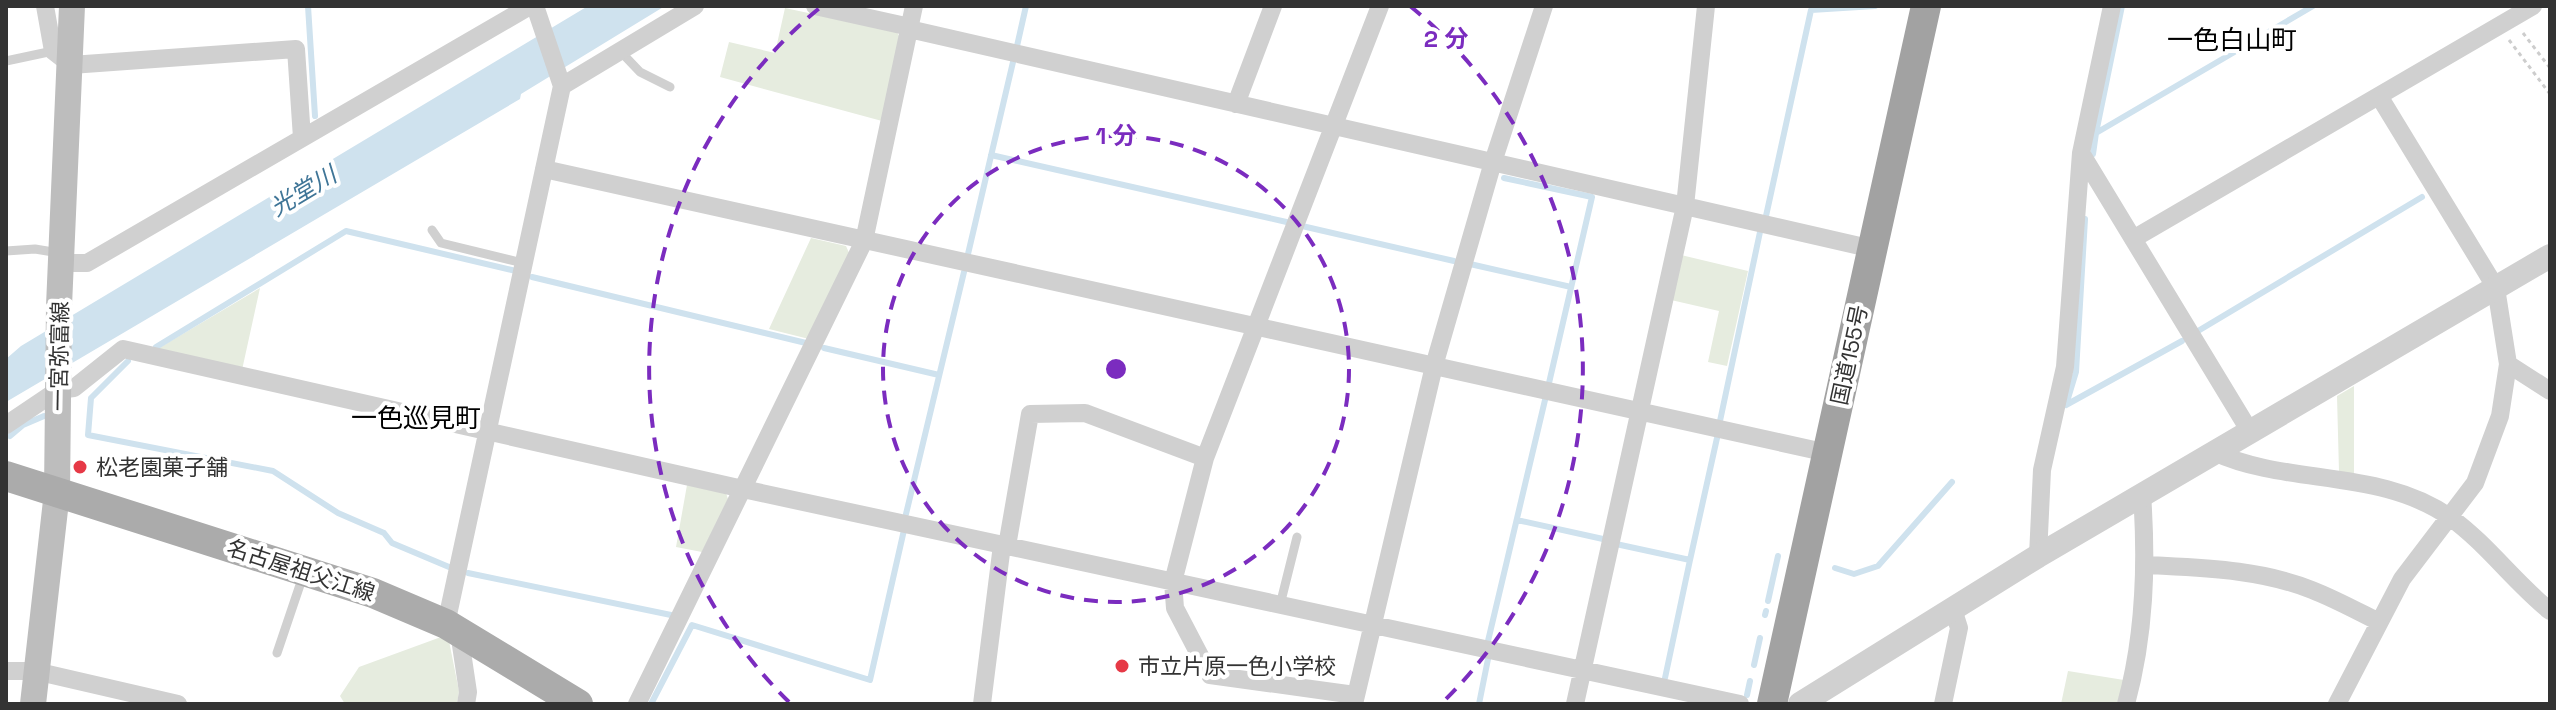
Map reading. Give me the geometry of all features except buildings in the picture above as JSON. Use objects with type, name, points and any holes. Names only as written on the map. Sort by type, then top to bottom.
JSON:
[{"type":"highway","name":"国道155号","points":[[1772,704],[1926,6]]},
{"type":"main road","name":"一宮弥富線","points":[[33,704],[57,492],[62,58],[72,6]]},
{"type":"main road","name":"名古屋祖父江線","points":[[6,476],[373,593],[453,628],[578,704]]},
{"type":"street","points":[[45,6],[62,58],[296,49],[302,138]]},
{"type":"street","points":[[561,85],[695,6]]},
{"type":"street","points":[[815,6],[1873,249]]},
{"type":"street","points":[[637,704],[864,241],[914,6]]},
{"type":"street","points":[[1236,104],[1273,6]]},
{"type":"street","points":[[1380,6],[1205,458],[1173,582],[1175,608],[1210,675],[1355,700],[1434,366],[1493,162],[1544,6]]},
{"type":"street","points":[[1575,704],[1685,206],[1706,6]]},
{"type":"street","points":[[2038,556],[2042,470],[2065,367],[2081,153],[2112,6]]},
{"type":"street","points":[[2133,239],[2533,6]]},
{"type":"street","points":[[62,258],[87,263],[302,138],[535,10],[561,85],[488,429],[453,628],[468,692],[466,704]]},
{"type":"street","points":[[2337,704],[2402,579],[2475,483],[2500,416],[2508,364],[2496,288],[2379,96]]},
{"type":"street","points":[[2081,153],[2249,430]]},
{"type":"street","points":[[544,169],[1828,453]]},
{"type":"street","points":[[1800,704],[2038,556],[2550,256]]},
{"type":"street","points":[[6,425],[58,387],[74,388],[123,349],[743,489],[1740,704]]},
{"type":"street","points":[[2508,364],[2550,391]]},
{"type":"street","points":[[982,704],[1004,545],[1030,414],[1085,413],[1205,458]]},
{"type":"street","points":[[2214,452],[2239,463],[2348,480],[2401,495],[2450,518],[2550,611]]},
{"type":"street","points":[[2126,704],[2135,670],[2147,565],[2142,494]]},
{"type":"street","points":[[2147,565],[2227,569],[2273,579],[2310,589],[2379,622]]},
{"type":"street","points":[[1943,704],[1959,628],[1953,609]]},
{"type":"street","points":[[6,671],[35,671],[178,704]]},
{"type":"lane","points":[[620,51],[640,72],[670,87]]},
{"type":"lane","points":[[6,61],[62,58]]},
{"type":"lane","points":[[432,230],[441,243],[523,263]]},
{"type":"lane","points":[[6,251],[35,249],[62,258]]},
{"type":"lane","points":[[1280,605],[1297,537]]},
{"type":"lane","points":[[277,653],[305,571]]},
{"type":"path","points":[[2505,22],[2550,68]]},
{"type":"path","points":[[2505,22],[2550,94]]},
{"type":"shaded area","points":[[785,8],[897,32],[899,36],[882,121],[720,77],[729,42],[775,53]]},
{"type":"shaded area","points":[[811,238],[846,246],[850,255],[809,339],[769,329]]},
{"type":"shaded area","points":[[1681,255],[1748,271],[1727,366],[1708,362],[1719,311],[1671,300]]},
{"type":"shaded area","points":[[260,288],[242,370],[154,351]]},
{"type":"shaded area","points":[[2354,386],[2354,475],[2339,472],[2337,396]]},
{"type":"shaded area","points":[[687,485],[726,493],[728,499],[702,552],[676,547]]},
{"type":"shaded area","points":[[441,637],[449,641],[459,691],[457,704],[345,704],[340,696],[359,667]]},
{"type":"shaded area","points":[[2068,671],[2124,680],[2117,704],[2061,704]]},
{"type":"water","name":"光堂川","points":[[588,6],[665,6],[521,94],[520,99],[6,402],[6,359],[21,346]]},
{"type":"waterway","points":[[308,6],[315,116]]},
{"type":"waterway","points":[[1017,46],[1026,6]]},
{"type":"waterway","points":[[1766,216],[1811,10],[1875,6]]},
{"type":"waterway","points":[[2096,133],[2122,6]]},
{"type":"waterway","points":[[2093,154],[2096,133],[2313,6]]},
{"type":"waterway","points":[[968,254],[1013,62]]},
{"type":"waterway","points":[[991,155],[1291,223]]},
{"type":"waterway","points":[[1504,178],[1592,197],[1549,383]]},
{"type":"waterway","points":[[2198,331],[2422,197]]},
{"type":"waterway","points":[[2066,405],[2076,372],[2085,219]]},
{"type":"waterway","points":[[1302,226],[1454,261]]},
{"type":"waterway","points":[[156,347],[346,231],[516,271]]},
{"type":"waterway","points":[[1720,421],[1760,232]]},
{"type":"waterway","points":[[1470,264],[1571,287]]},
{"type":"waterway","points":[[906,514],[964,272]]},
{"type":"waterway","points":[[532,277],[806,343]]},
{"type":"waterway","points":[[2066,405],[2182,341]]},
{"type":"waterway","points":[[824,348],[939,375]]},
{"type":"waterway","points":[[128,361],[91,398],[88,435],[273,471],[338,513],[384,533],[392,543],[449,567]]},
{"type":"waterway","points":[[1488,641],[1545,400]]},
{"type":"waterway","points":[[10,436],[23,425],[44,416]]},
{"type":"waterway","points":[[1690,560],[1717,438]]},
{"type":"waterway","points":[[1835,568],[1854,574],[1878,566],[1952,482]]},
{"type":"waterway","points":[[1517,520],[1603,539]]},
{"type":"waterway","points":[[651,704],[692,625],[870,680],[904,530]]},
{"type":"waterway","points":[[1616,544],[1690,560],[1665,678]]},
{"type":"waterway","points":[[1768,601],[1778,556]]},
{"type":"waterway","points":[[468,573],[671,615]]},
{"type":"waterway","points":[[1765,615],[1766,611]]},
{"type":"waterway","points":[[1754,665],[1760,638]]},
{"type":"waterway","points":[[1479,704],[1488,659]]},
{"type":"waterway","points":[[1747,695],[1750,681]]},
{"type":"place","name":"松老園菓子舗","points":[[80,467]]},
{"type":"place","name":"市立片原一色小学校","points":[[1122,666]]},
{"type":"district","name":"一色白山町","points":[[2232,40]]},
{"type":"district","name":"一色巡見町","points":[[416,418]]}]
